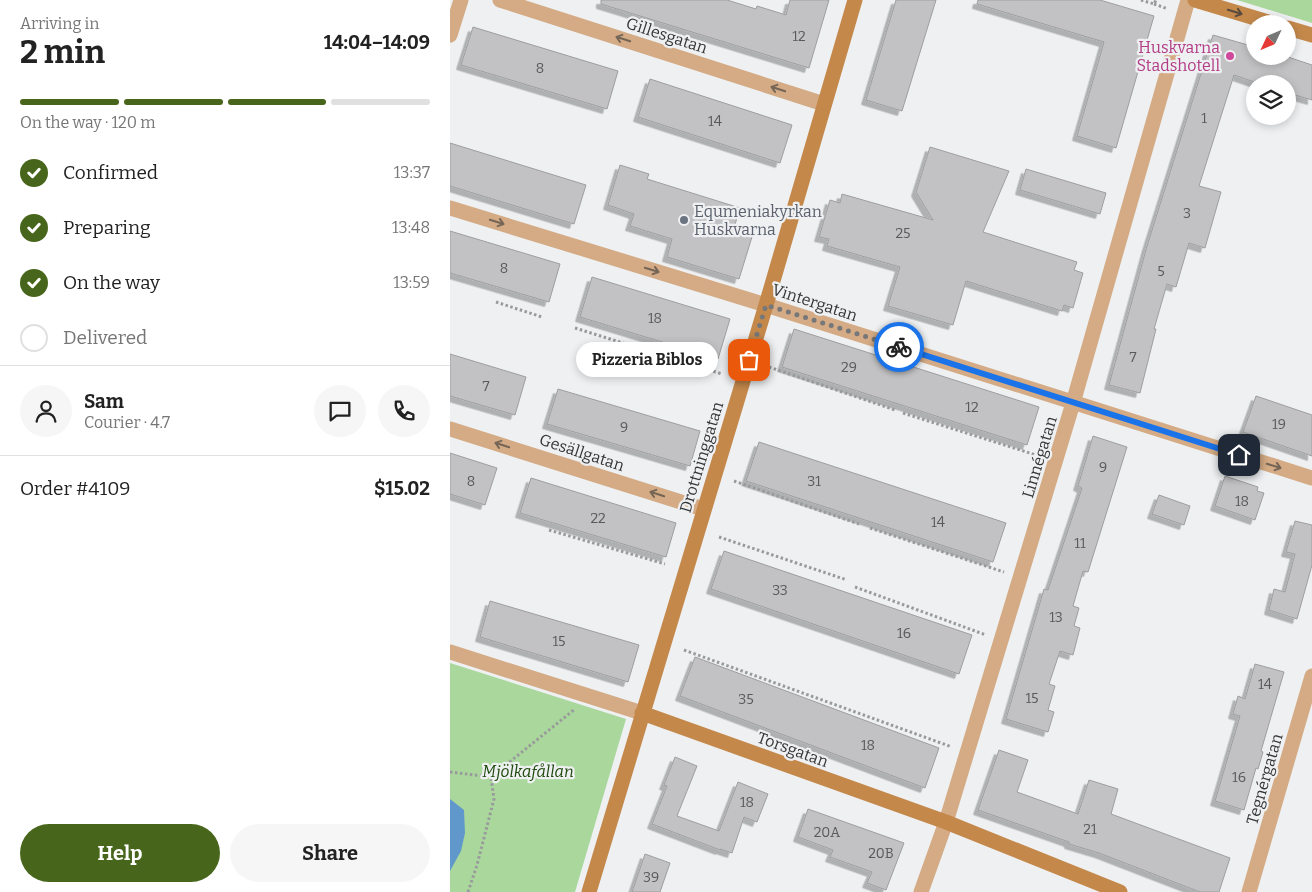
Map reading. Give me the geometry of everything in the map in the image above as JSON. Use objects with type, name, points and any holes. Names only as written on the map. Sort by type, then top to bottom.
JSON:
[{"type":"street","points":[[450,35],[460,0]]},
{"type":"street","name":"Gillesgatan","points":[[500,0],[824,104]]},
{"type":"street","name":"Linnégatan","points":[[921,892],[946,822],[1074,403],[1188,0]]},
{"type":"street","points":[[1195,0],[1246,15]]},
{"type":"street","name":"Drottninggatan","points":[[588,892],[766,305],[855,1]]},
{"type":"street","points":[[1296,30],[1312,35]]},
{"type":"street","name":"Vintergatan","points":[[450,208],[766,305],[1312,478]]},
{"type":"street","name":"Gesällgatan","points":[[450,429],[704,509]]},
{"type":"street","name":"Torsgatan","points":[[450,652],[642,713],[946,822],[1120,892]]},
{"type":"street","name":"Tegnérgatan","points":[[1249,892],[1312,676]]},
{"type":"path","points":[[1141,0],[1154,4],[1156,0]]},
{"type":"path","points":[[496,302],[542,317]]},
{"type":"path","points":[[575,328],[722,374]]},
{"type":"path","points":[[769,367],[895,410]]},
{"type":"path","points":[[903,413],[1039,456]]},
{"type":"path","points":[[734,481],[859,524]]},
{"type":"path","points":[[870,528],[1005,572]]},
{"type":"path","points":[[549,530],[664,564]]},
{"type":"path","points":[[719,537],[847,580]]},
{"type":"path","points":[[855,587],[986,635]]},
{"type":"path","points":[[684,650],[955,748]]},
{"type":"path","points":[[450,772],[491,776],[575,708],[582,710]]},
{"type":"path","points":[[468,892],[494,799],[491,776]]},
{"type":"green space","points":[[1237,0],[1312,0],[1312,23],[1296,18],[1296,15],[1286,15]]},
{"type":"green space","name":"Mjölkafållan","points":[[450,663],[626,719],[575,892],[450,892]]},
{"type":"water","points":[[450,799],[464,810],[465,833],[461,851],[450,871]]},
{"type":"building","points":[[601,0],[727,0],[756,9],[757,6],[786,15],[790,0],[829,0],[809,68],[601,4]]},
{"type":"building","points":[[896,0],[936,0],[902,111],[866,100]]},
{"type":"building","points":[[978,0],[1100,0],[1154,16],[1116,148],[1077,136],[1104,42],[977,4]]},
{"type":"building","points":[[473,27],[618,71],[607,109],[461,65]]},
{"type":"building","points":[[1213,35],[1246,44],[1246,65],[1296,65],[1296,60],[1312,65],[1312,100],[1296,95],[1296,75],[1246,75],[1246,79],[1234,75],[1199,186],[1221,192],[1205,248],[1189,243],[1176,287],[1167,284],[1154,329],[1156,329],[1140,393],[1109,385],[1147,246]]},
{"type":"building","points":[[650,79],[792,125],[780,163],[638,117]]},
{"type":"building","points":[[450,143],[586,185],[574,224],[450,186]]},
{"type":"building","points":[[930,147],[1009,171],[983,232],[1077,262],[1074,270],[1083,273],[1073,308],[1064,305],[1062,311],[966,281],[953,325],[888,306],[900,267],[827,246],[829,239],[819,237],[830,200],[840,203],[842,194],[933,220],[916,192]]},
{"type":"building","name":"Equmeniakyrkan Huskvarna","points":[[620,165],[649,174],[647,179],[740,208],[733,231],[752,237],[739,279],[667,257],[672,239],[630,226],[634,214],[608,205]]},
{"type":"building","points":[[1026,169],[1106,193],[1100,214],[1020,190]]},
{"type":"building","points":[[450,231],[560,264],[549,302],[450,273]]},
{"type":"building","points":[[592,277],[730,319],[718,359],[580,317]]},
{"type":"building","points":[[794,329],[1039,407],[1027,445],[782,367]]},
{"type":"building","points":[[450,354],[526,377],[515,415],[450,396]]},
{"type":"building","points":[[558,389],[700,431],[690,466],[547,424]]},
{"type":"building","points":[[1256,396],[1312,415],[1312,456],[1243,432]]},
{"type":"building","points":[[1093,436],[1127,447],[1088,572],[1083,571],[1073,606],[1079,608],[1074,626],[1080,628],[1073,655],[1060,651],[1049,684],[1055,686],[1048,710],[1054,712],[1048,732],[1006,719],[1044,589],[1048,590],[1082,488],[1078,486]]},
{"type":"building","points":[[759,442],[1006,523],[993,562],[746,481]]},
{"type":"building","points":[[450,453],[497,468],[485,505],[450,494]]},
{"type":"building","points":[[1225,476],[1258,487],[1257,491],[1264,493],[1255,520],[1215,506]]},
{"type":"building","points":[[531,478],[676,523],[666,557],[520,513]]},
{"type":"building","points":[[1159,495],[1190,506],[1184,525],[1152,514]]},
{"type":"building","points":[[1295,521],[1312,525],[1312,565],[1297,619],[1269,610],[1274,589],[1285,592],[1295,554],[1286,552]]},
{"type":"building","points":[[724,551],[972,635],[959,674],[711,589]]},
{"type":"building","points":[[490,601],[639,645],[628,682],[480,637]]},
{"type":"building","points":[[695,657],[939,748],[925,788],[680,696]]},
{"type":"building","points":[[1255,664],[1284,672],[1261,751],[1263,752],[1258,769],[1256,768],[1244,810],[1215,801],[1240,716],[1233,714],[1238,696],[1245,699]]},
{"type":"building","points":[[999,750],[1028,760],[1017,792],[1078,814],[1089,780],[1118,789],[1111,814],[1230,858],[1219,892],[1200,892],[1099,853],[1069,844],[1069,842],[978,810]]},
{"type":"building","points":[[675,757],[697,766],[677,816],[719,831],[738,782],[768,794],[757,822],[744,817],[732,853],[652,824],[667,786],[664,785]]},
{"type":"building","points":[[808,809],[904,843],[886,890],[867,883],[872,872],[830,857],[833,850],[798,837]]},
{"type":"building","points":[[645,854],[670,863],[660,892],[632,892]]},
{"type":"way so far","points":[[749,360],[766,305],[899,347]]},
{"type":"place","name":"Huskvarna Stadshotell","points":[[1230,56]]},
{"type":"place","name":"Equmeniakyrkan Huskvarna","points":[[684,220]]},
{"type":"place","name":"Pizzeria Biblos","points":[[749,360]]},
{"type":"route","points":[[899,347],[1239,455]]}]
